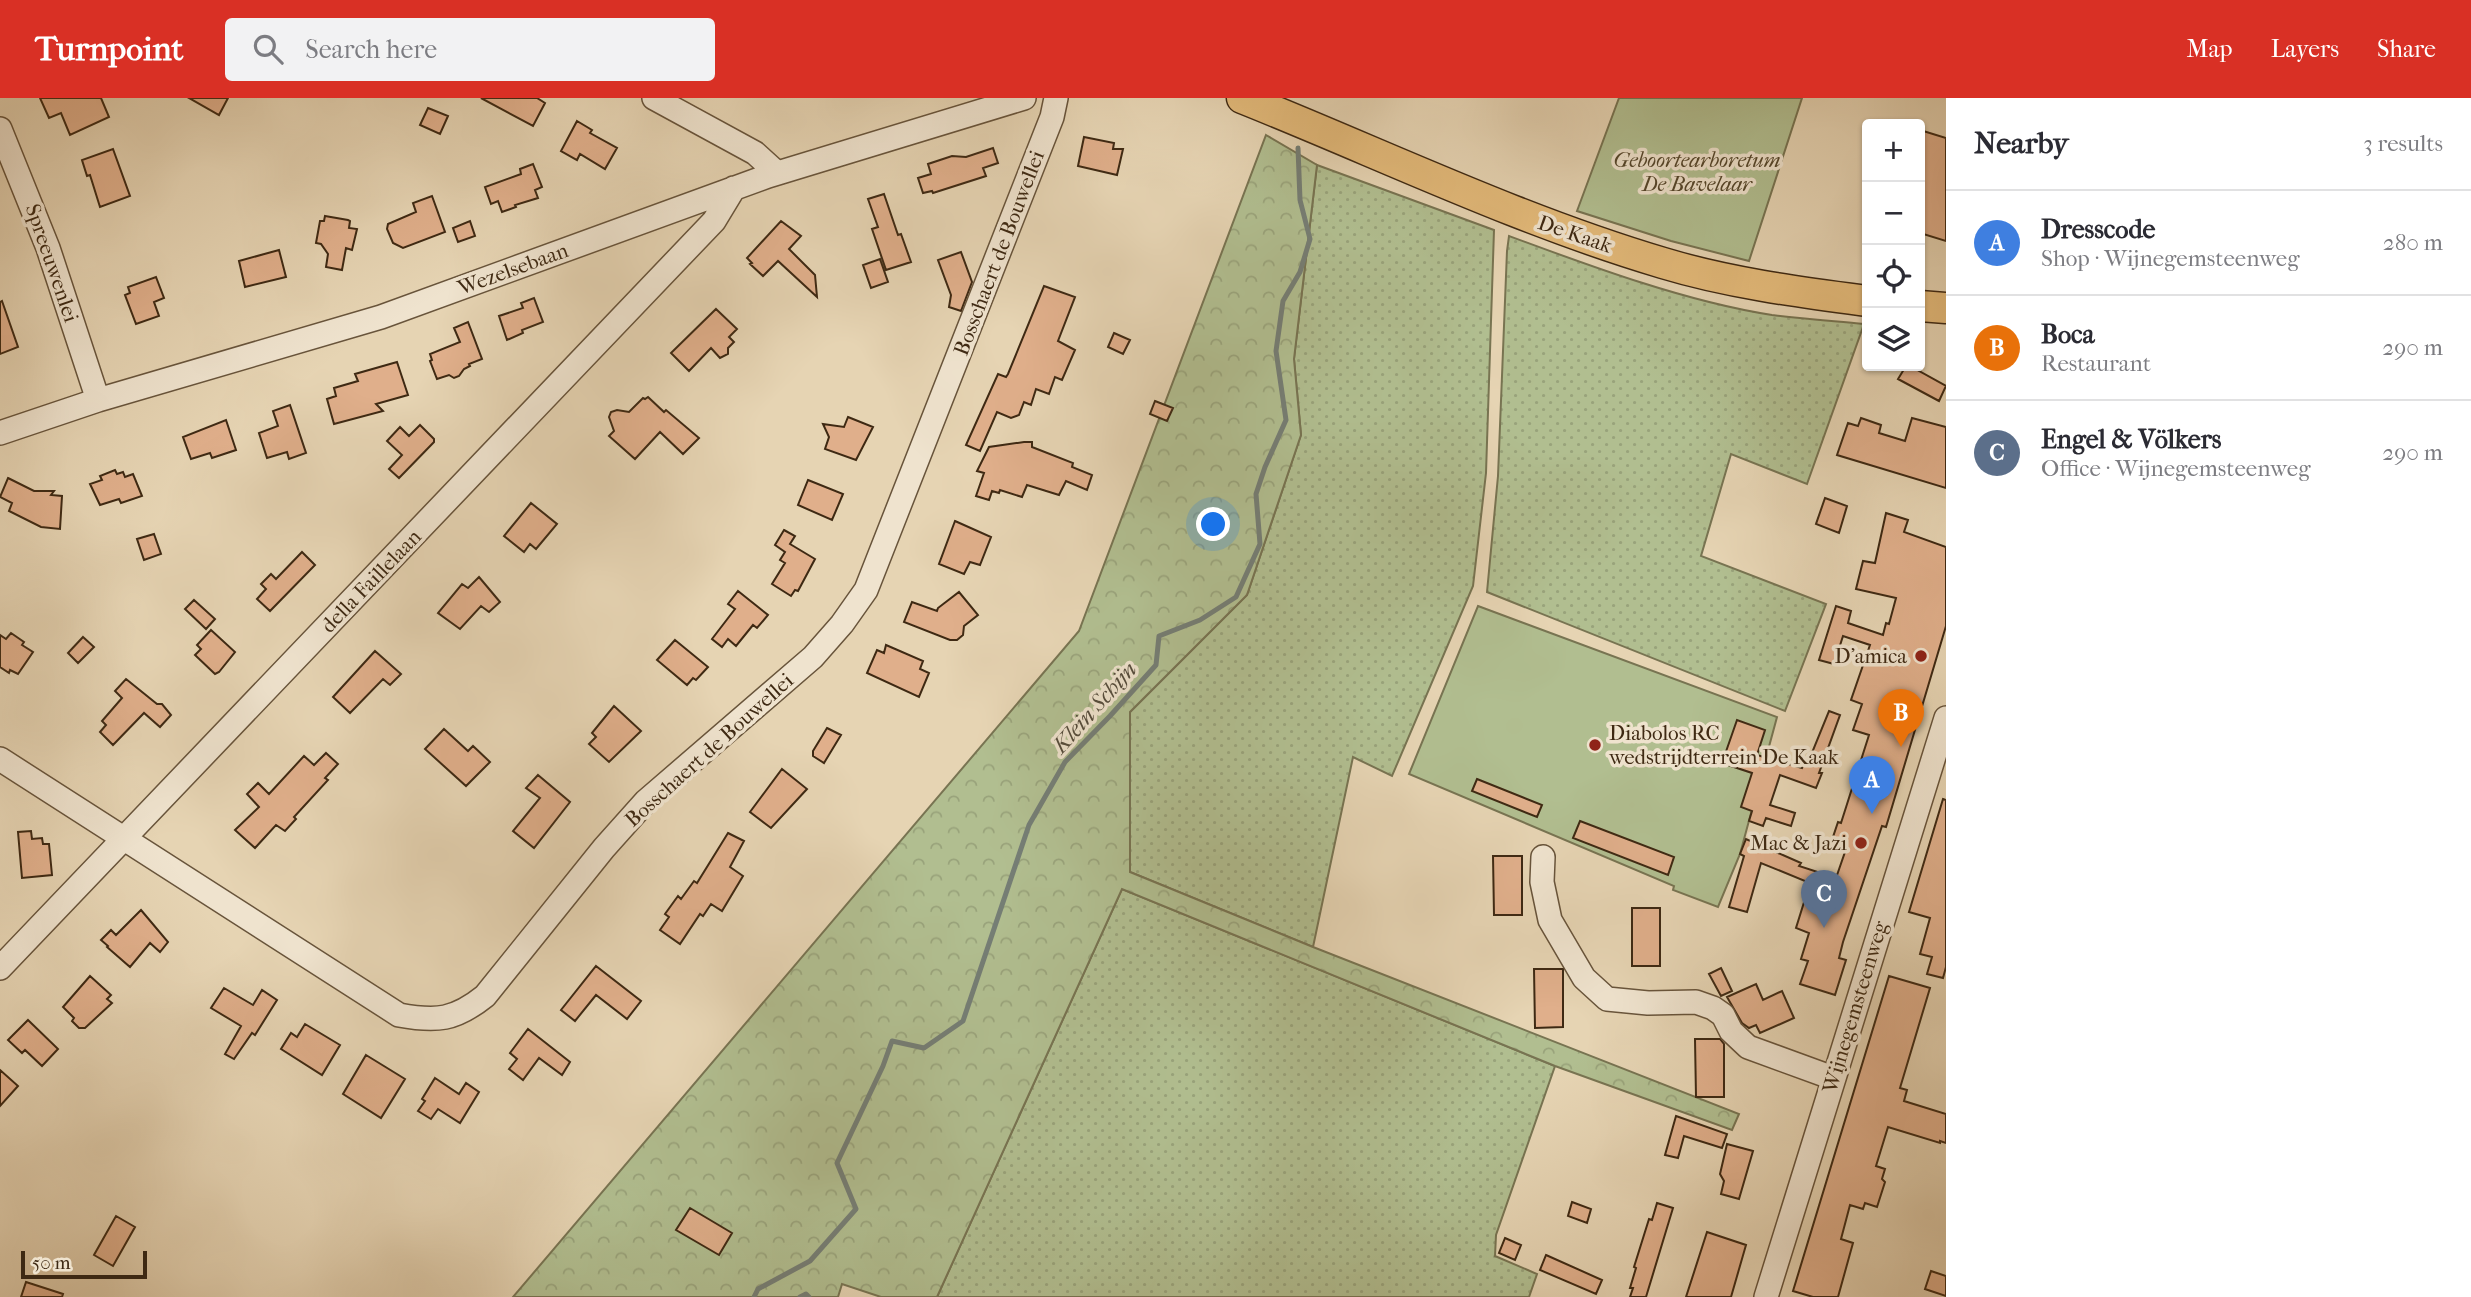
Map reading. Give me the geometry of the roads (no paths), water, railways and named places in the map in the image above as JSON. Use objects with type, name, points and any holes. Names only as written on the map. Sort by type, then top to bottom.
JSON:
[{"type":"main road","name":"De Kaak","points":[[1242,98],[1584,239],[1681,268],[1776,288],[1862,300]]},
{"type":"main road","points":[[1925,306],[1946,307]]},
{"type":"street","points":[[654,98],[755,153],[778,173]]},
{"type":"street","name":"Wezelsebaan","points":[[0,433],[99,400],[381,317],[778,173],[1024,98]]},
{"type":"street","name":"Bosschaert de Bouwellei","points":[[0,759],[399,1015],[425,1020],[450,1017],[468,1010],[485,996],[604,848],[646,801],[813,657],[842,624],[866,590],[1052,117],[1056,98]]},
{"type":"street","name":"Spreeuwenlei","points":[[0,129],[48,248],[99,400]]},
{"type":"street","name":"della Faillelaan","points":[[0,968],[714,222],[734,188]]},
{"type":"street","name":"Wijnegemsteenweg","points":[[1766,1297],[1833,1078],[1941,750],[1946,718]]},
{"type":"street","points":[[1542,857],[1542,882],[1550,920],[1584,978],[1607,999],[1648,1003],[1696,1002],[1723,1015],[1731,1031],[1748,1047],[1833,1078]]},
{"type":"waterway","name":"Klein Schijn","points":[[754,1297],[758,1289],[810,1261],[856,1209],[837,1163],[892,1041],[924,1048],[963,1021],[1029,825],[1065,762],[1156,665],[1159,636],[1200,620],[1236,597],[1260,544],[1256,494],[1286,420],[1276,351],[1283,301],[1300,272],[1310,239],[1300,200],[1298,148]]},
{"type":"waterway","name":"Klein Schijn","points":[[800,1297],[806,1294],[809,1297]]},
{"type":"place","name":"D'amica","points":[[1921,656]]},
{"type":"place","name":"Diabolos RC wedstrijdterrein De Kaak","points":[[1595,745]]},
{"type":"place","name":"Boca","points":[[1901,747]]},
{"type":"place","name":"Dresscode","points":[[1872,814]]},
{"type":"place","name":"Mac & Jazi","points":[[1861,843]]},
{"type":"place","name":"Engel & Völkers","points":[[1824,928]]},
{"type":"park label","name":"Geboortearboretum De Bavelaar","points":[[1697,172]]}]
